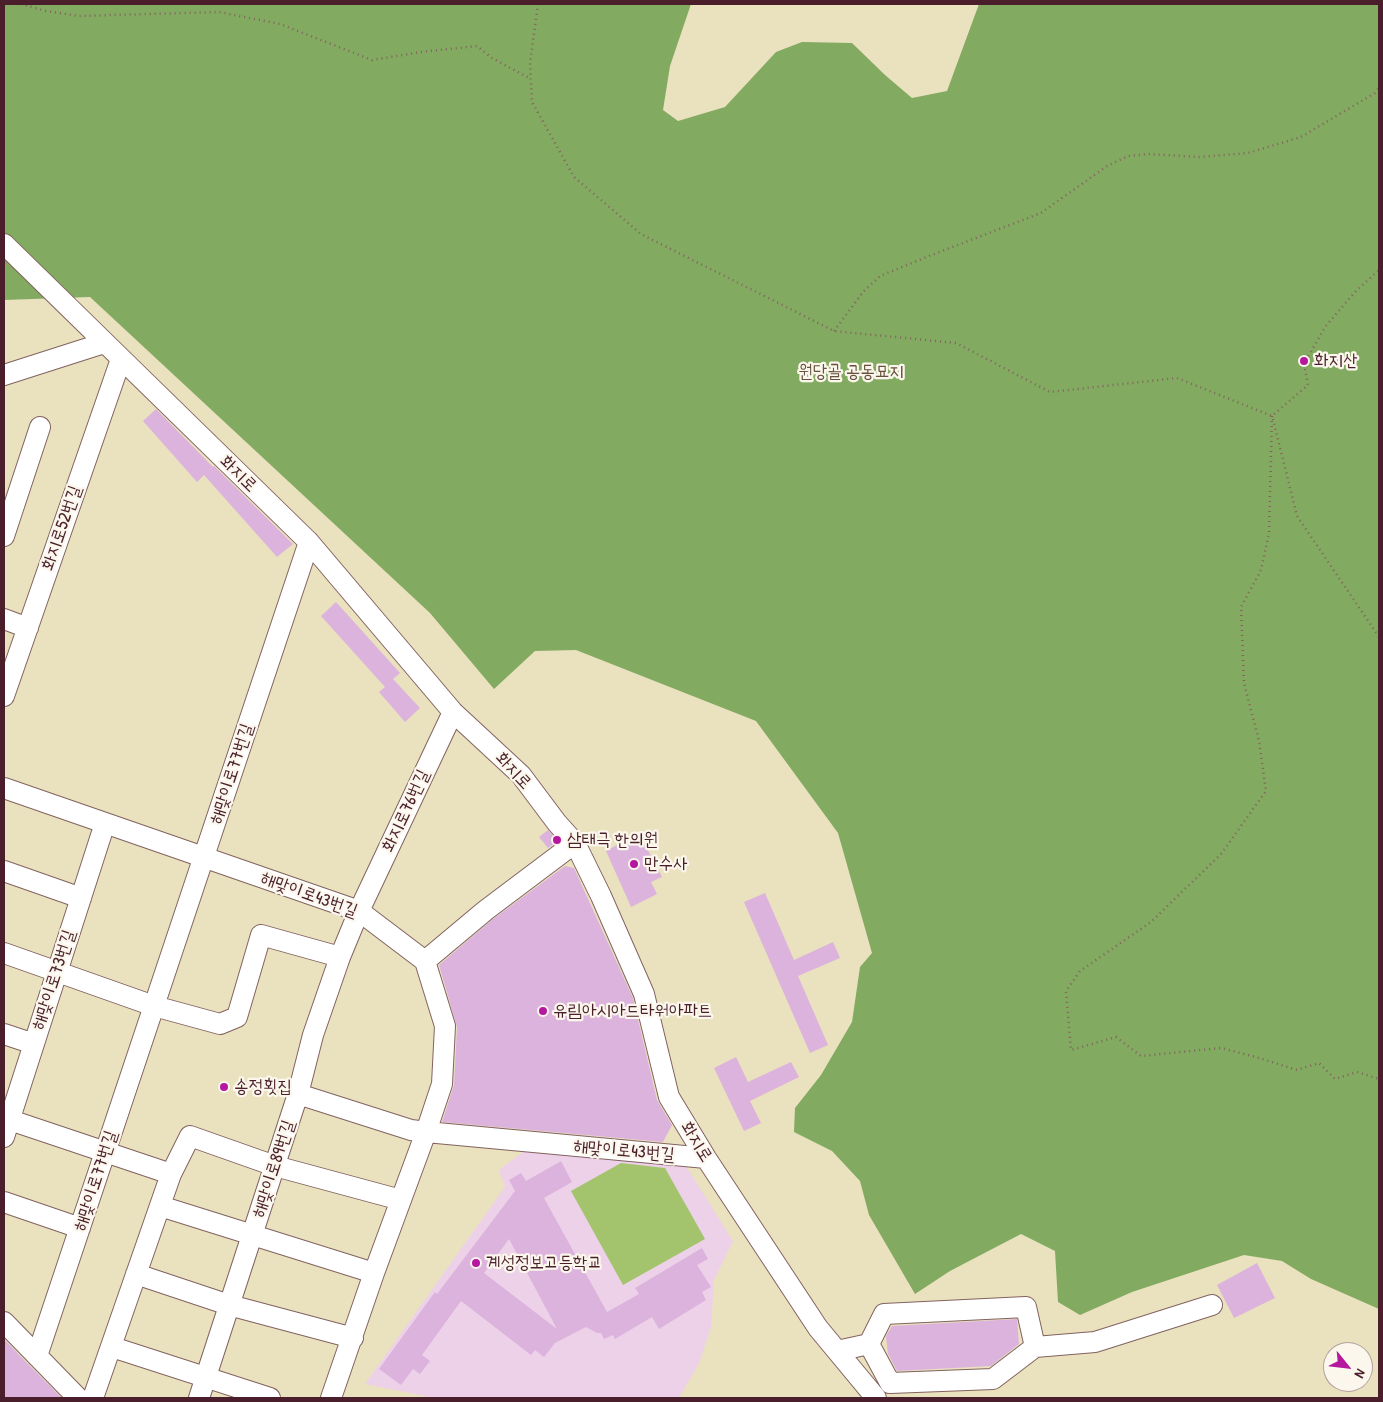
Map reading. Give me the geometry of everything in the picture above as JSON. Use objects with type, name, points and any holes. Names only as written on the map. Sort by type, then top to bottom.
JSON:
[{"type":"street","name":"화지로","points":[[4,244],[120,360],[309,542],[453,712],[521,775],[557,823],[575,843],[601,896],[644,994],[669,1097],[706,1158],[818,1328],[876,1398]]},
{"type":"street","points":[[4,375],[104,343]]},
{"type":"street","name":"화지로52번길","points":[[4,696],[120,360]]},
{"type":"street","points":[[4,536],[40,427]]},
{"type":"street","name":"해맞이로77번길","points":[[37,1356],[309,542]]},
{"type":"street","points":[[4,619],[28,628]]},
{"type":"street","name":"화지로76번길","points":[[359,911],[453,712]]},
{"type":"street","name":"해맞이로43번길","points":[[4,788],[359,911],[425,961]]},
{"type":"street","name":"해맞이로73번길","points":[[6,1125],[105,823]]},
{"type":"street","points":[[331,1398],[442,1084],[446,1026],[425,961],[486,910],[575,843]]},
{"type":"street","points":[[4,871],[81,898]]},
{"type":"street","name":"해맞이로89번길","points":[[198,1398],[298,1094],[313,1035],[340,957],[359,911]]},
{"type":"street","points":[[4,953],[154,1006],[220,1024],[237,1017],[261,935],[340,957]]},
{"type":"street","points":[[4,1034],[34,1044]]},
{"type":"street","name":"해맞이로43번길","points":[[298,1094],[411,1130],[706,1158]]},
{"type":"street","points":[[6,1125],[105,1152],[172,1174]]},
{"type":"street","points":[[93,1398],[160,1206],[172,1174],[190,1136],[275,1166],[401,1200]]},
{"type":"street","points":[[4,1202],[80,1228]]},
{"type":"street","points":[[160,1206],[374,1273]]},
{"type":"street","points":[[136,1274],[229,1305],[353,1338]]},
{"type":"street","points":[[869,1344],[890,1383],[993,1378],[1035,1347],[1095,1342],[1212,1304]]},
{"type":"street","points":[[869,1344],[884,1314],[1026,1307],[1035,1347]]},
{"type":"street","points":[[4,1322],[78,1398]]},
{"type":"street","points":[[837,1351],[869,1344]]},
{"type":"street","points":[[112,1347],[270,1398]]},
{"type":"path","points":[[21,4],[46,11],[79,16],[219,12],[280,24],[372,60],[477,46],[492,58],[531,79]]},
{"type":"path","points":[[538,4],[530,63],[532,102],[574,177],[642,234],[834,330],[956,342],[1050,392],[1176,378],[1272,416]]},
{"type":"path","points":[[834,330],[863,292],[880,276],[1041,213],[1114,162],[1128,156],[1148,154],[1199,157],[1248,153],[1301,138],[1375,93],[1379,88]]},
{"type":"path","points":[[1379,270],[1355,292],[1325,327],[1304,364],[1308,385],[1272,416],[1269,533],[1262,570],[1241,607],[1244,683],[1259,741],[1266,791],[1221,854],[1151,922],[1080,971],[1066,991],[1071,1050],[1116,1037],[1141,1056],[1221,1048],[1256,1056],[1297,1070],[1319,1063],[1334,1079],[1357,1072],[1379,1078]]},
{"type":"path","points":[[1272,416],[1298,516],[1379,637]]},
{"type":"shaded area","points":[[527,1149],[686,1166],[733,1241],[714,1280],[711,1327],[699,1363],[679,1398],[435,1398],[365,1384],[505,1187],[499,1170]]},
{"type":"green space","name":"원당골 공동묘지","points":[[4,4],[691,4],[670,66],[663,110],[678,121],[725,107],[776,52],[802,42],[852,43],[912,98],[947,91],[979,4],[1379,4],[1379,1309],[1311,1279],[1282,1261],[1244,1255],[1132,1292],[1080,1315],[1058,1302],[1055,1251],[1021,1234],[950,1271],[915,1294],[869,1215],[860,1181],[832,1151],[794,1132],[795,1108],[821,1075],[852,1022],[860,967],[872,953],[838,833],[756,721],[576,650],[535,651],[494,689],[430,613],[90,297],[4,300]]},
{"type":"green space","points":[[621,1163],[665,1168],[705,1239],[623,1285],[571,1191]]},
{"type":"building","points":[[156,409],[293,544],[277,557],[204,475],[197,482],[143,421]]},
{"type":"building","points":[[336,602],[400,673],[393,679],[420,708],[405,722],[379,692],[385,687],[321,616]]},
{"type":"building","points":[[548,830],[558,841],[548,848],[539,837]]},
{"type":"building","name":"만수사","points":[[639,833],[662,877],[651,882],[657,894],[631,907],[606,851]]},
{"type":"building","name":"유림아시아드타워아파트","points":[[565,866],[574,868],[633,998],[657,1100],[672,1125],[663,1142],[442,1122],[454,1085],[457,1027],[439,965],[493,919]]},
{"type":"building","points":[[765,893],[794,960],[833,942],[840,958],[798,976],[828,1045],[810,1053],[744,902]]},
{"type":"building","points":[[736,1057],[748,1082],[791,1062],[799,1077],[750,1101],[761,1123],[744,1131],[714,1068]]},
{"type":"building","points":[[561,1161],[572,1182],[544,1198],[607,1312],[639,1294],[635,1288],[702,1248],[708,1259],[697,1265],[711,1287],[702,1292],[706,1300],[659,1329],[652,1317],[615,1339],[613,1335],[604,1339],[601,1333],[586,1327],[555,1343],[544,1357],[535,1350],[531,1355],[461,1301],[422,1355],[430,1361],[420,1374],[413,1369],[401,1385],[379,1369],[435,1292],[437,1294],[515,1191],[509,1180],[521,1173],[526,1181]],"holes":[[[509,1239],[557,1329],[484,1273]]]},
{"type":"building","points":[[1257,1263],[1275,1298],[1234,1318],[1217,1285]]},
{"type":"building","points":[[1017,1319],[1019,1344],[991,1366],[897,1371],[888,1354],[886,1336],[892,1326]]},
{"type":"building","points":[[4,1339],[28,1364],[62,1398],[4,1398]]},
{"type":"place","name":"화지산","points":[[1304,361]]},
{"type":"place","name":"삼태극 한의원","points":[[557,840]]},
{"type":"place","name":"만수사","points":[[634,864]]},
{"type":"place","name":"유림아시아드타워아파트","points":[[543,1011]]},
{"type":"place","name":"송정횟집","points":[[224,1087]]},
{"type":"place","name":"계성정보고등학교","points":[[476,1263]]}]
